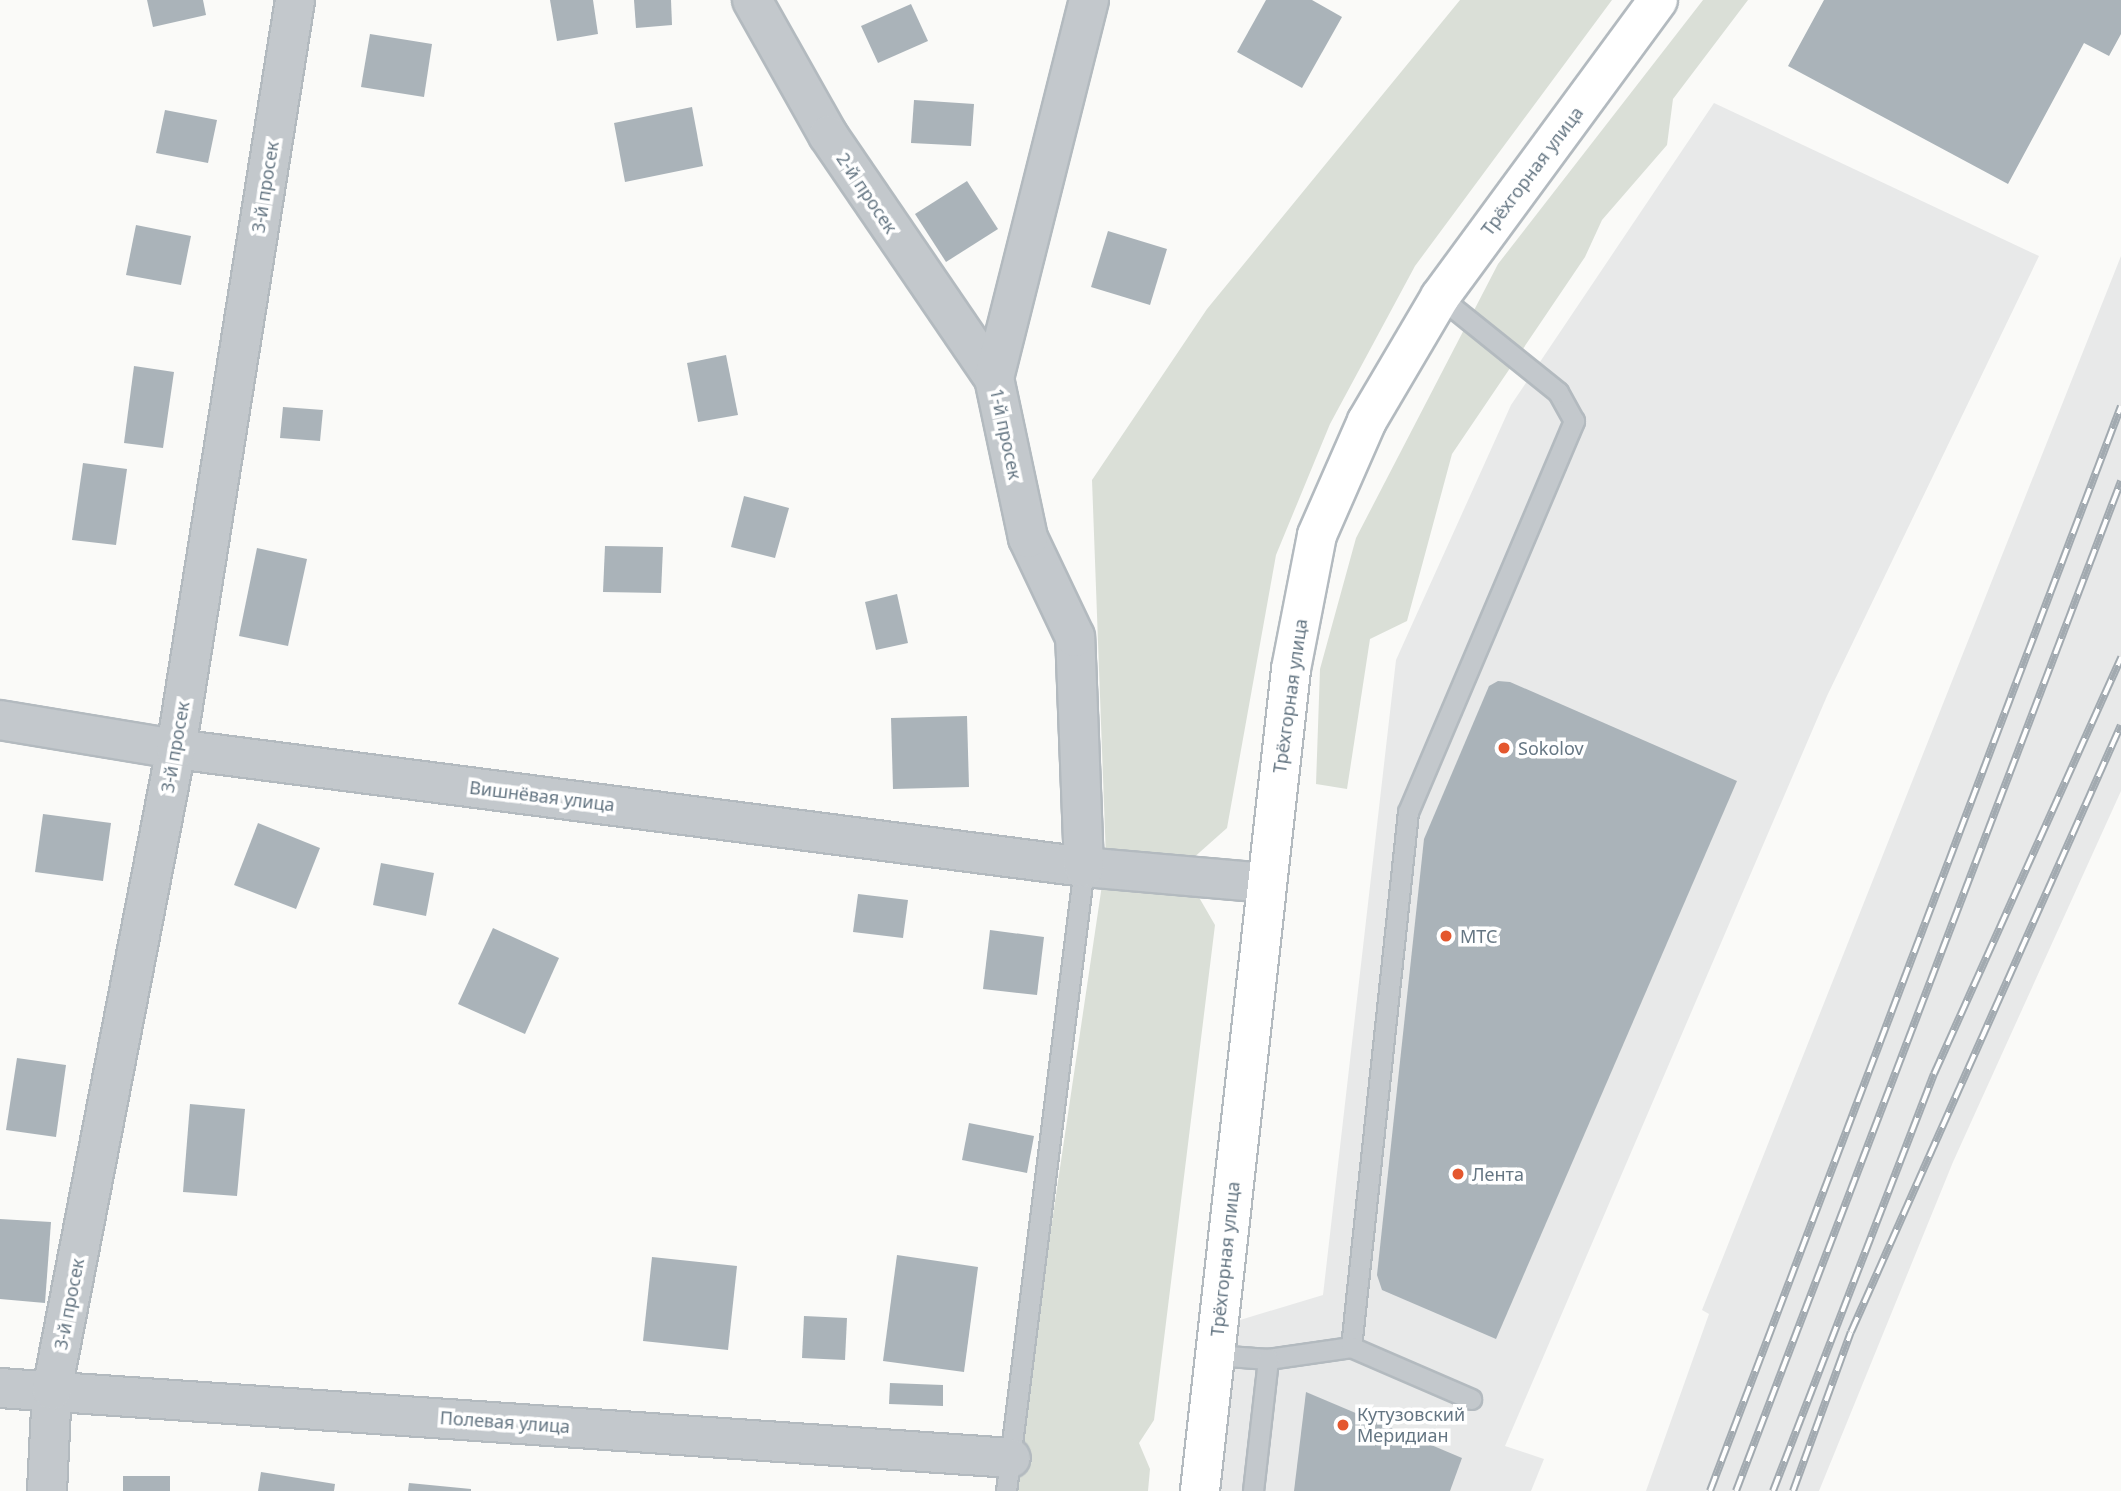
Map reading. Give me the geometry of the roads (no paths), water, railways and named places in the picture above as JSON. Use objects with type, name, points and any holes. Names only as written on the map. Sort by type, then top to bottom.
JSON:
[{"type":"street","name":"3-й просек","points":[[47,1491],[52,1390],[176,748],[295,0]]},
{"type":"street","name":"2-й просек","points":[[752,0],[828,135],[994,378]]},
{"type":"street","name":"1-й просек","points":[[1084,867],[1075,637],[1028,538],[994,378],[1088,0]]},
{"type":"street","name":"Трёхгорная улица","points":[[1200,1491],[1291,669],[1317,535],[1367,421],[1440,297],[1658,0]]},
{"type":"street","name":"Вишнёвая улица","points":[[0,720],[176,748],[1084,867],[1266,883]]},
{"type":"street","name":"Полевая улица","points":[[0,1388],[52,1390],[1008,1475]]},
{"type":"lane","points":[[1351,1347],[1408,812],[1574,421],[1558,392],[1440,297]]},
{"type":"lane","points":[[1008,1475],[1084,867]]},
{"type":"lane","points":[[1214,1355],[1268,1359],[1351,1347],[1471,1399]]},
{"type":"lane","points":[[1253,1491],[1268,1359]]},
{"type":"railway","points":[[1710,1491],[2121,406]]},
{"type":"railway","points":[[1736,1491],[2121,481]]},
{"type":"railway","points":[[1773,1491],[1934,1074],[2121,657]]},
{"type":"railway","points":[[1793,1491],[1851,1332],[2121,725]]},
{"type":"place","name":"Sokolov","points":[[1504,748]]},
{"type":"place","name":"МТС","points":[[1446,936]]},
{"type":"place","name":"Лента","points":[[1458,1174]]},
{"type":"place","name":"Кутузовский Меридиан","points":[[1343,1425]]}]
